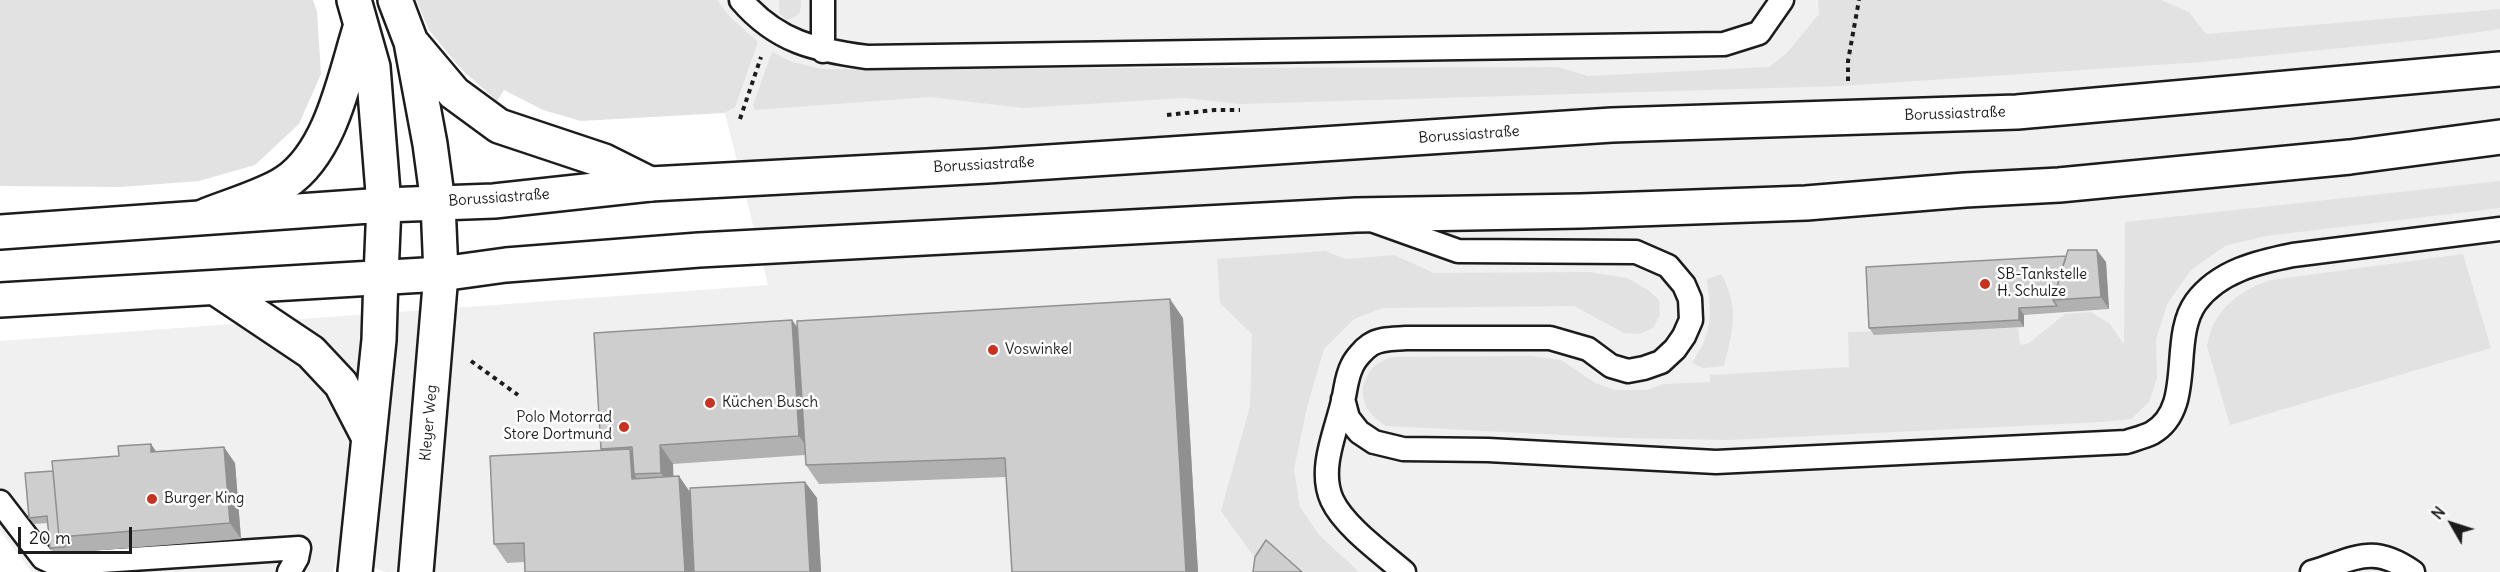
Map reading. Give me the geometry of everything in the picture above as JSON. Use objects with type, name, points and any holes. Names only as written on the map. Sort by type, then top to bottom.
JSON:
[{"type":"main road","points":[[395,0],[411,42],[430,144],[438,203]]},
{"type":"main road","points":[[358,13],[374,67],[384,204],[379,340],[358,569]]},
{"type":"main road","points":[[205,216],[281,185],[305,165],[321,143],[334,111],[358,13]]},
{"type":"main road","points":[[411,42],[454,93],[499,126],[604,161],[650,184]]},
{"type":"main road","name":"Borussiastraße","points":[[0,232],[384,204],[494,201],[650,184],[975,166],[1612,125],[2017,112],[2500,69]]},
{"type":"main road","points":[[0,300],[441,274],[506,265],[699,250],[1356,214],[1581,212],[1806,203],[2059,185],[2315,161],[2500,137]]},
{"type":"main road","name":"Borussiastraße","points":[[438,203],[441,274]]},
{"type":"main road","name":"Kleyer Weg","points":[[416,572],[441,274]]},
{"type":"main road","points":[[217,289],[310,352],[341,384],[369,438]]},
{"type":"lane","points":[[741,0],[755,17],[785,37],[823,51],[867,57],[1724,44],[1759,33],[1782,0]]},
{"type":"lane","points":[[823,0],[823,51]]},
{"type":"lane","points":[[1356,214],[1458,251],[1636,252],[1655,259],[1674,272],[1684,285],[1689,299],[1691,320],[1684,336],[1661,362],[1628,371],[1611,366],[1588,349],[1550,338],[1387,339],[1370,345],[1353,363],[1346,380],[1329,454],[1327,478],[1332,501],[1349,523],[1404,572]]},
{"type":"lane","points":[[1343,399],[1348,418],[1359,432],[1374,442],[1403,449],[1488,450],[1716,462],[2126,442],[2154,432],[2172,410],[2178,398],[2180,366],[2189,318],[2195,303],[2208,288],[2228,274],[2262,261],[2293,255],[2500,229]]},
{"type":"lane","points":[[0,502],[43,558],[56,564],[299,548],[297,558],[289,572]]},
{"type":"lane","points":[[2312,572],[2371,554],[2395,559],[2413,572]]},
{"type":"path","points":[[1848,83],[1848,61],[1859,0]]},
{"type":"path","points":[[740,119],[765,46]]},
{"type":"path","points":[[471,360],[518,395]]},
{"type":"shaded area","points":[[0,0],[313,0],[317,11],[321,74],[299,124],[255,165],[199,181],[121,187],[0,186]]},
{"type":"shaded area","points":[[416,0],[717,0],[730,17],[758,42],[735,107],[724,113],[581,121],[543,110],[504,90],[497,101],[460,68],[429,30]]},
{"type":"shaded area","points":[[647,0],[2500,0],[2500,572],[385,572],[338,553],[333,572],[32,572],[0,531],[0,341],[768,285],[723,105]]},
{"type":"shaded area","points":[[779,0],[801,0],[799,14],[786,20],[779,13]]},
{"type":"shaded area","points":[[1818,0],[2161,0],[2189,12],[2206,34],[2500,9],[2500,29],[2431,39],[2202,62],[1841,86],[1241,104],[1184,98],[1023,108],[930,97],[755,110],[753,105],[772,52],[792,62],[823,69],[1558,67],[1588,76],[1769,67],[1787,53],[1819,14]]},
{"type":"shaded area","points":[[2500,181],[2500,208],[2266,236],[2225,246],[2191,270],[2167,304],[2156,340],[2157,378],[2149,402],[2131,419],[1728,440],[1622,438],[1386,426],[1372,415],[1364,402],[1363,387],[1366,378],[1377,364],[1391,357],[1531,356],[1561,360],[1595,383],[1615,390],[1647,390],[1664,384],[1710,382],[1710,375],[1849,367],[1848,332],[2018,328],[2020,345],[2029,343],[2065,314],[2091,312],[2110,324],[2124,344],[2125,222]]},
{"type":"shaded area","points":[[1325,251],[1346,259],[1394,255],[1434,273],[1589,272],[1627,278],[1648,290],[1659,300],[1660,315],[1653,328],[1640,334],[1624,333],[1574,306],[1383,308],[1354,319],[1324,349],[1307,407],[1294,469],[1300,507],[1319,535],[1359,572],[1265,572],[1221,511],[1250,406],[1252,334],[1220,303],[1217,259]]},
{"type":"shaded area","points":[[2463,254],[2491,348],[2230,425],[2207,346],[2210,333],[2221,312],[2238,296],[2271,280]]},
{"type":"shaded area","points":[[1721,274],[1733,308],[1730,341],[1724,366],[1703,368],[1692,363],[1704,341],[1709,322],[1707,279]]},
{"type":"building","points":[[2068,250],[2097,250],[2101,297],[2053,300]]},
{"type":"building","points":[[2066,256],[2053,300],[2057,306],[2019,308],[2019,320],[1869,328],[1866,267]]},
{"type":"building","points":[[1170,299],[1186,572],[1012,572],[1005,458],[806,465],[797,321]]},
{"type":"building","name":"Küchen Busch","points":[[792,320],[799,436],[660,445],[661,473],[634,474],[632,447],[601,449],[594,333]]},
{"type":"building","name":"Burger King","points":[[151,444],[151,452],[224,447],[230,523],[59,537],[52,461],[119,456],[118,446]]},
{"type":"building","points":[[630,449],[632,479],[679,476],[685,572],[525,572],[524,543],[494,544],[490,456]]},
{"type":"building","points":[[53,471],[59,537],[65,547],[50,548],[47,516],[29,518],[25,473]]},
{"type":"building","points":[[805,482],[810,572],[694,572],[690,488]]},
{"type":"building","points":[[1266,540],[1302,572],[1253,572],[1255,557]]},
{"type":"place","name":"SB-Tankstelle H. Schulze","points":[[1985,284]]},
{"type":"place","name":"Voswinkel","points":[[993,350]]},
{"type":"place","name":"Küchen Busch","points":[[710,403]]},
{"type":"place","name":"Polo Motorrad Store Dortmund","points":[[624,427]]},
{"type":"place","name":"Burger King","points":[[152,499]]}]
